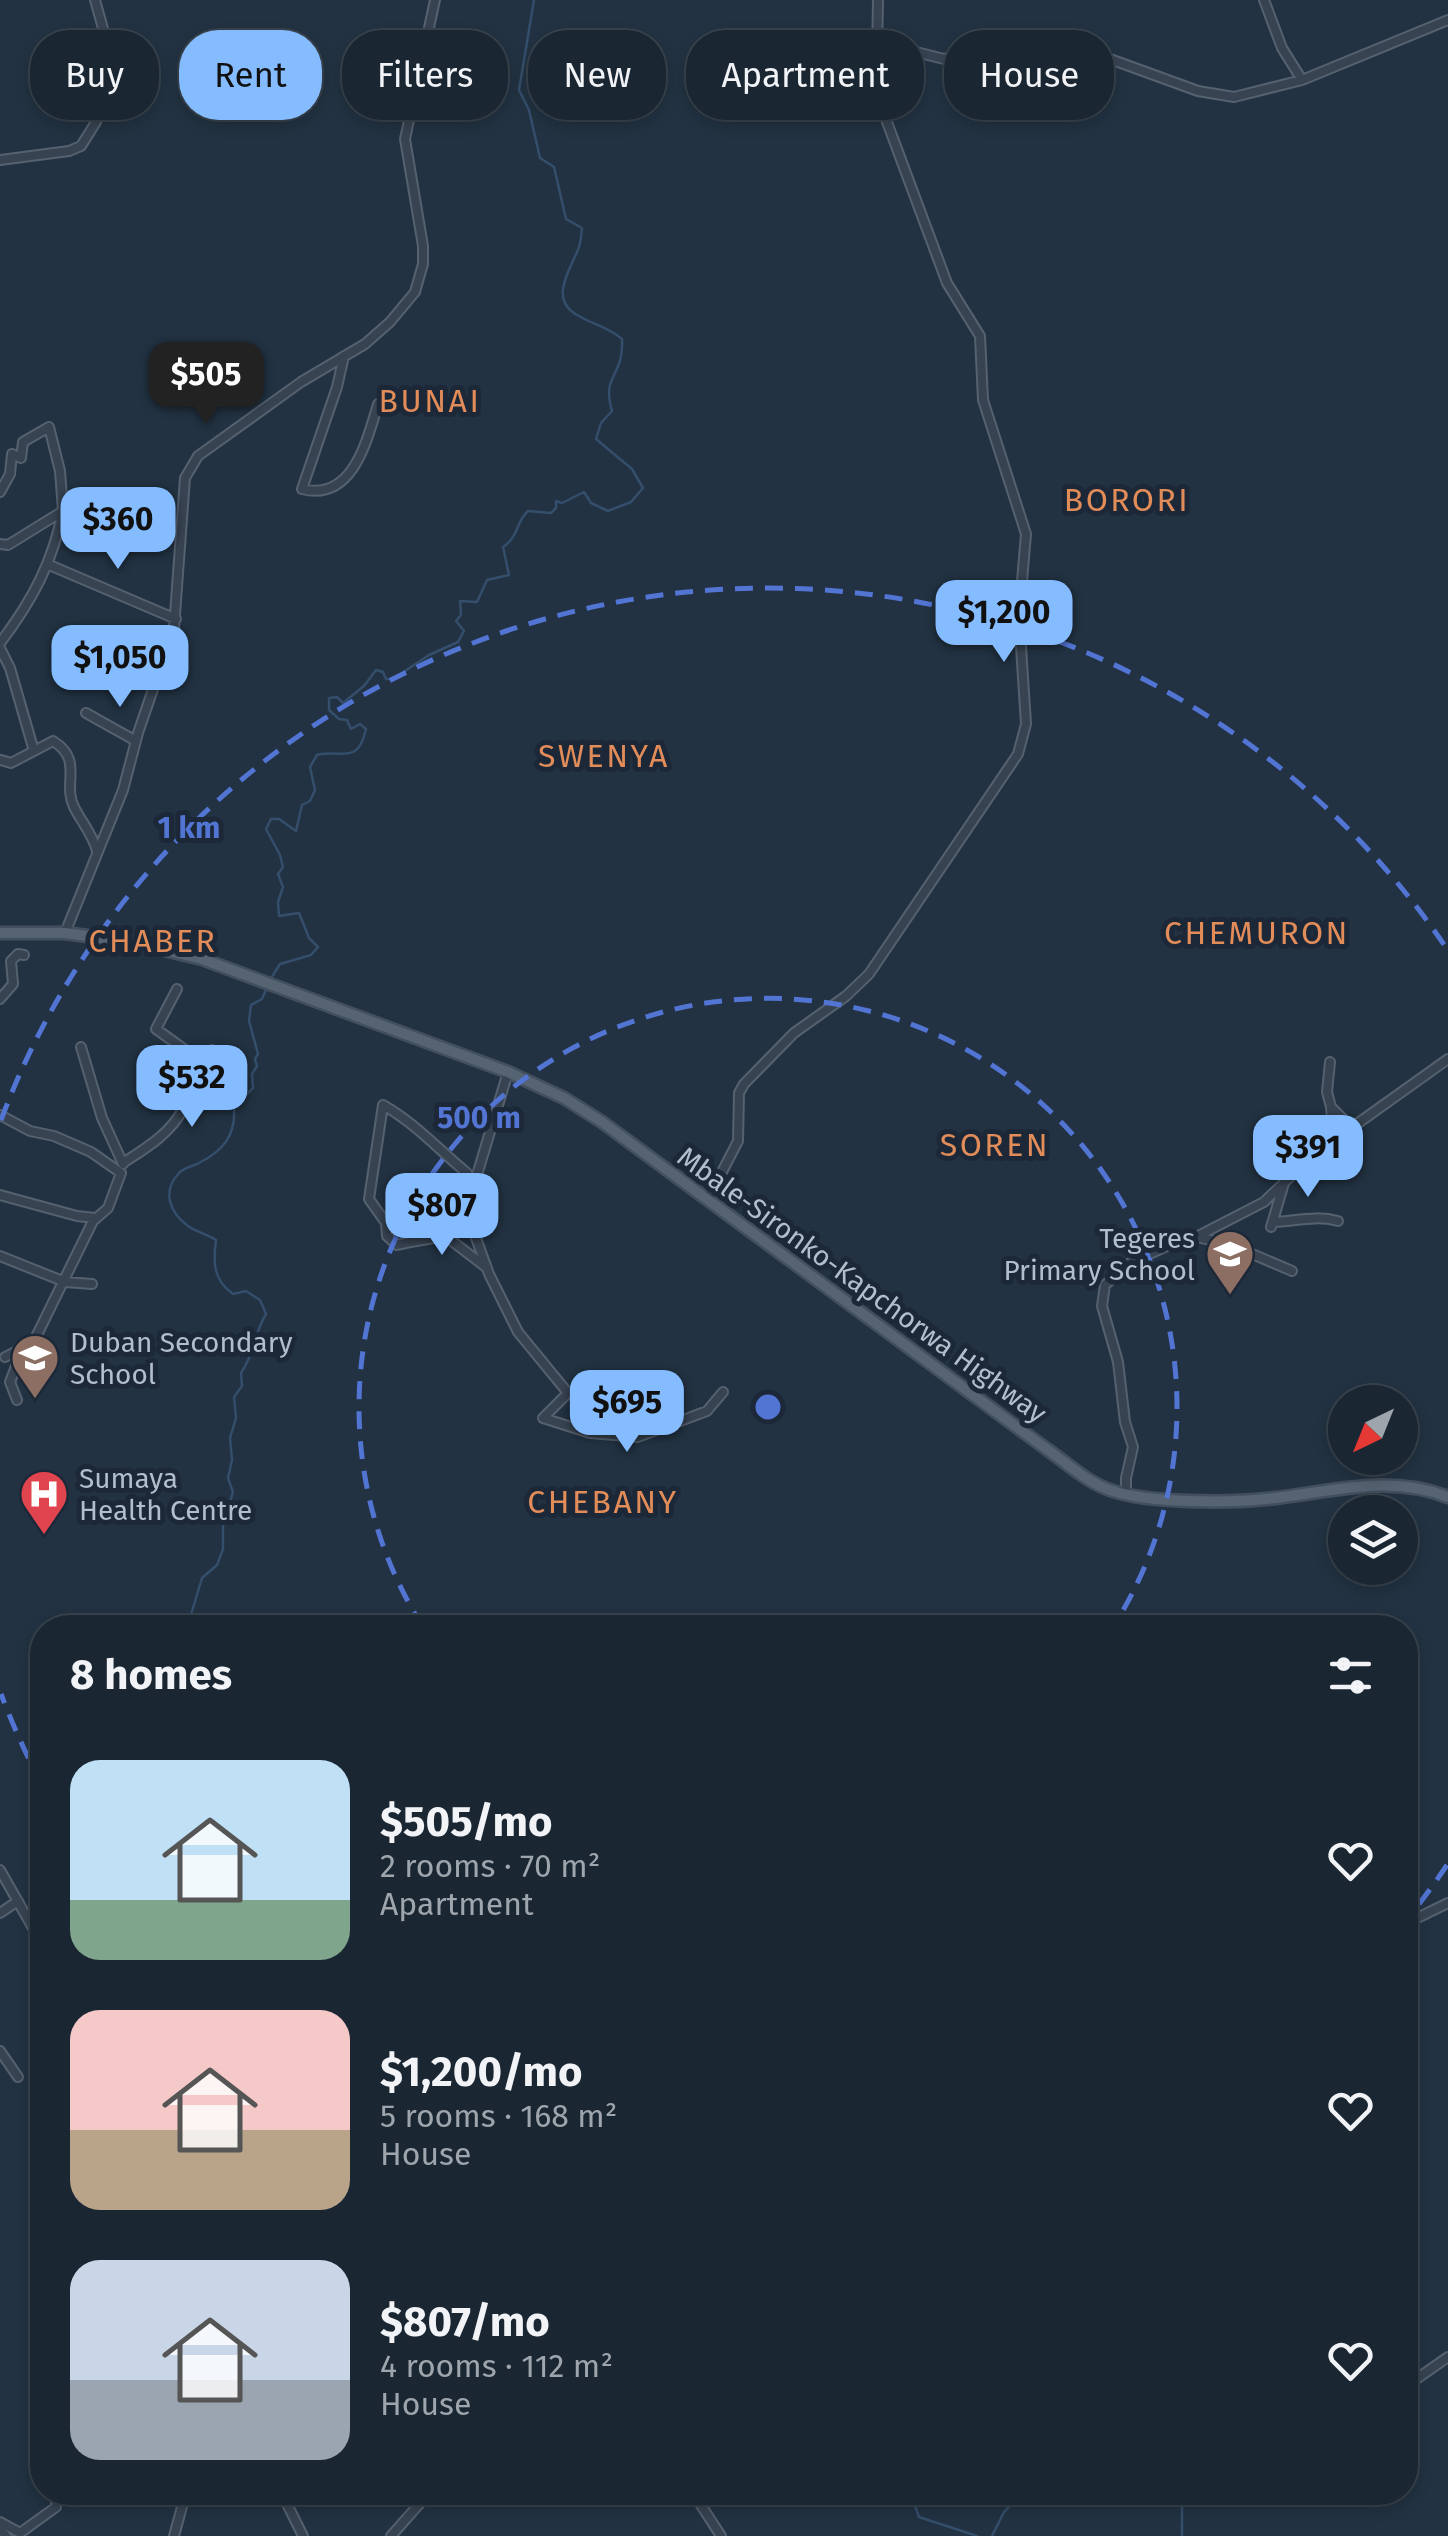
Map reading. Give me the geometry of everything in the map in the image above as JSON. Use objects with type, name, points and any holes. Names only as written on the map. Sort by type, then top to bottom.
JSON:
[{"type":"main road","name":"Mbale-Sironko-Kapchorwa Highway","points":[[0,933],[66,932],[202,958],[508,1072],[564,1098],[1099,1486],[1126,1494],[1240,1500],[1393,1483],[1422,1487],[1448,1497]]},
{"type":"street","points":[[0,160],[69,152],[81,146],[96,122],[116,75],[94,0]]},
{"type":"street","points":[[66,932],[123,790],[176,620],[185,478],[190,466],[262,410],[365,344],[415,292],[423,246],[406,139],[435,0]]},
{"type":"street","points":[[877,30],[878,0]]},
{"type":"street","points":[[1264,0],[1270,22],[1302,80]]},
{"type":"street","points":[[924,55],[944,59],[987,46],[1092,54],[1222,97],[1239,97],[1302,80],[1448,20]]},
{"type":"street","points":[[708,1199],[738,1141],[739,1093],[744,1084],[794,1033],[846,996],[869,974],[1018,754],[1024,739],[1019,616],[1026,546],[1024,525],[983,400],[980,336],[947,284],[886,120]]},
{"type":"street","points":[[344,356],[302,489],[330,489],[347,476],[362,455],[378,404]]},
{"type":"street","points":[[0,492],[10,474],[12,454],[21,458],[24,442],[50,428],[64,506],[57,546],[35,586],[32,600],[0,646],[34,751]]},
{"type":"street","points":[[0,544],[8,546],[64,506]]},
{"type":"street","points":[[46,564],[176,620]]},
{"type":"street","points":[[86,714],[136,740]]},
{"type":"street","points":[[1,760],[11,763],[53,740],[65,750],[71,760],[72,806],[92,833],[97,850]]},
{"type":"street","points":[[0,999],[13,984],[11,961],[18,954],[24,955]]},
{"type":"street","points":[[177,989],[156,1029],[202,1062]]},
{"type":"street","points":[[81,1047],[122,1168]]},
{"type":"street","points":[[6,1357],[32,1342],[95,1218],[108,1208],[122,1168],[163,1136],[182,1111],[202,1062],[212,1050]]},
{"type":"street","points":[[1338,1221],[1319,1216],[1272,1224],[1285,1181],[1312,1156],[1448,1059]]},
{"type":"street","points":[[1330,1062],[1326,1092],[1333,1135]]},
{"type":"street","points":[[508,1072],[468,1216],[487,1268],[518,1332],[568,1392],[544,1418],[590,1433],[638,1437],[707,1410],[723,1392]]},
{"type":"street","points":[[434,1194],[467,1173],[434,1146],[411,1120],[382,1104],[368,1199],[386,1223],[387,1236],[397,1245],[423,1238],[448,1238],[472,1227]]},
{"type":"street","points":[[1331,1107],[1343,1120],[1342,1129]]},
{"type":"street","points":[[1196,1238],[1264,1202],[1333,1135],[1377,1109]]},
{"type":"street","points":[[0,1114],[30,1131],[54,1136],[122,1168]]},
{"type":"street","points":[[0,1195],[95,1218]]},
{"type":"street","points":[[386,1223],[404,1214],[406,1207],[423,1195],[472,1198]]},
{"type":"street","points":[[448,1238],[487,1268]]},
{"type":"street","points":[[1126,1494],[1133,1447],[1125,1422],[1118,1362],[1102,1306],[1102,1290],[1130,1263],[1182,1239],[1229,1244],[1292,1270]]},
{"type":"street","points":[[0,1256],[65,1282],[92,1284]]},
{"type":"street","points":[[10,1382],[23,1348]]},
{"type":"street","points":[[0,1374],[10,1382],[16,1400]]},
{"type":"street","points":[[0,1870],[30,1922]]},
{"type":"street","points":[[0,1913],[18,1901]]},
{"type":"street","points":[[1418,1918],[1448,1903]]},
{"type":"street","points":[[0,2051],[18,2077]]},
{"type":"street","points":[[1418,2378],[1448,2357]]},
{"type":"street","points":[[0,2526],[20,2533],[56,2505]]},
{"type":"street","points":[[174,2536],[182,2505]]},
{"type":"street","points":[[287,2505],[302,2536]]},
{"type":"street","points":[[391,2536],[418,2505]]},
{"type":"street","points":[[698,2505],[721,2536]]},
{"type":"street","points":[[0,2526],[6,2536]]},
{"type":"waterway","points":[[270,980],[280,964],[311,955],[318,947],[309,938],[299,913],[279,916],[283,887],[278,874],[283,867],[266,829],[271,819],[279,819],[296,831],[302,805],[310,801],[315,790],[310,767],[317,755],[353,752],[366,729],[360,724],[351,729],[347,720],[339,719],[329,710],[329,698],[337,697],[343,703],[376,670],[383,672],[386,679],[393,679],[429,655],[458,642],[464,631],[456,621],[461,615],[460,601],[477,602],[487,580],[509,575],[503,547],[528,511],[551,513],[556,501],[562,503],[584,492],[591,503],[608,511],[631,502],[643,488],[632,469],[596,439],[601,423],[612,411],[609,390],[620,362],[622,339],[570,310],[563,295],[582,228],[566,219],[554,167],[540,158],[529,110],[519,90],[534,0]]},
{"type":"waterway","points":[[191,1615],[202,1578],[217,1565],[223,1549],[223,1526],[233,1492],[228,1478],[232,1460],[230,1438],[236,1418],[234,1397],[242,1386],[241,1373],[266,1314],[260,1300],[246,1291],[233,1294],[221,1283],[215,1263],[216,1240],[181,1220],[172,1208],[169,1194],[181,1171],[207,1158],[226,1141],[233,1126],[234,1108],[253,1088],[252,1074],[258,1054],[249,1021],[251,1005],[262,999],[267,987]]},
{"type":"waterway","points":[[915,2505],[919,2517],[977,2536]]},
{"type":"waterway","points":[[992,2536],[1011,2505]]},
{"type":"waterway","points":[[1182,2505],[1182,2536]]},
{"type":"place","name":"Tegeres Primary School","points":[[1230,1296]]},
{"type":"place","name":"Duban Secondary School","points":[[35,1400]]},
{"type":"place","name":"Sumaya Health Centre","points":[[44,1536]]},
{"type":"district","name":"BUNAI","points":[[430,401]]},
{"type":"district","name":"BORORI","points":[[1127,500]]},
{"type":"district","name":"SWENYA","points":[[604,756]]},
{"type":"district","name":"CHEMURON","points":[[1257,933]]},
{"type":"district","name":"CHABER","points":[[153,941]]},
{"type":"district","name":"SOREN","points":[[995,1145]]},
{"type":"district","name":"CHEBANY","points":[[603,1502]]}]
